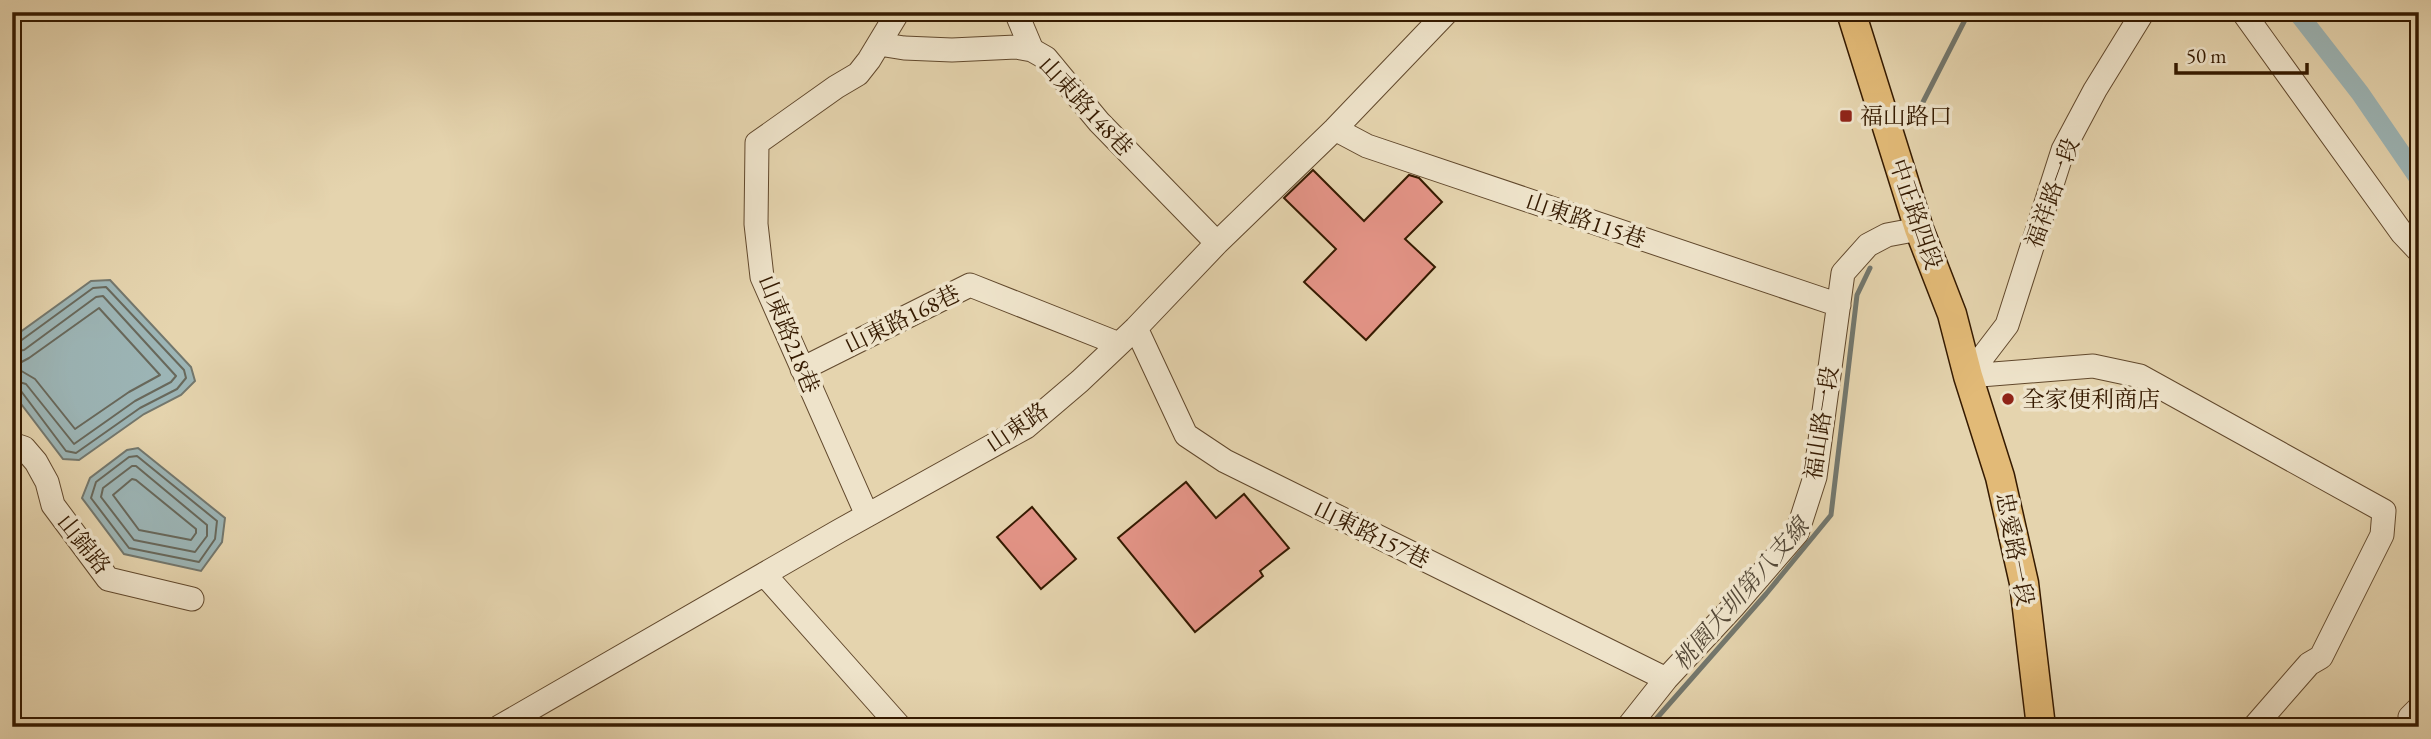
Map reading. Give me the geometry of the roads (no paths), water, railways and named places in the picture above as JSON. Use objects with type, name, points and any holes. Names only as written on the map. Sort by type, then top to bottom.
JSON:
[{"type":"main road","name":"中正路四段","points":[[1851,12],[1919,229],[1952,314],[1968,376]]},
{"type":"main road","name":"忠愛路一段","points":[[1968,376],[2000,477],[2024,583],[2041,727]]},
{"type":"street","points":[[879,44],[898,12]]},
{"type":"street","points":[[1016,12],[1032,50]]},
{"type":"street","name":"山東路","points":[[499,727],[1026,426],[1128,336],[1217,243],[1335,129],[1447,12]]},
{"type":"street","name":"福祥路一段","points":[[1968,376],[2007,325],[2063,150],[2095,90],[2143,12]]},
{"type":"street","points":[[2243,12],[2402,233],[2419,251]]},
{"type":"street","name":"山東路148巷","points":[[879,44],[951,50],[1016,47],[1032,50],[1046,58],[1099,122],[1217,243]]},
{"type":"street","name":"山東路218巷","points":[[867,515],[762,278],[757,224],[757,143],[858,74],[879,44]]},
{"type":"street","name":"山東路115巷","points":[[1335,129],[1367,146],[1839,305]]},
{"type":"street","name":"福山路一段","points":[[1628,727],[1666,679],[1797,533],[1815,477],[1843,273],[1868,246],[1887,235],[1919,229]]},
{"type":"street","name":"山東路168巷","points":[[802,369],[970,285],[1128,336]]},
{"type":"street","name":"山東路157巷","points":[[1128,336],[1186,435],[1225,461],[1666,679]]},
{"type":"street","points":[[1968,376],[2094,366],[2140,376],[2384,511],[2382,535],[2321,657],[2309,664],[2254,727]]},
{"type":"street","name":"山錦路","points":[[12,444],[24,449],[36,462],[47,482],[53,505],[108,579],[192,599]]},
{"type":"street","points":[[764,574],[900,727]]},
{"type":"water","points":[[110,280],[191,367],[195,381],[181,395],[144,414],[79,460],[63,459],[12,392],[12,338],[91,281]]},
{"type":"water","points":[[138,448],[225,518],[222,542],[201,571],[124,554],[82,498],[90,478],[127,450]]},
{"type":"waterway","name":"桃園大圳第八支線","points":[[1922,104],[1969,12]]},
{"type":"waterway","points":[[2297,12],[2360,93],[2419,179]]},
{"type":"waterway","name":"桃園大圳第八支線","points":[[1649,727],[1766,594],[1831,515],[1857,295],[1870,268]]},
{"type":"place","name":"福山路口","points":[[1846,116]]},
{"type":"place","name":"全家便利商店","points":[[2008,399]]}]
